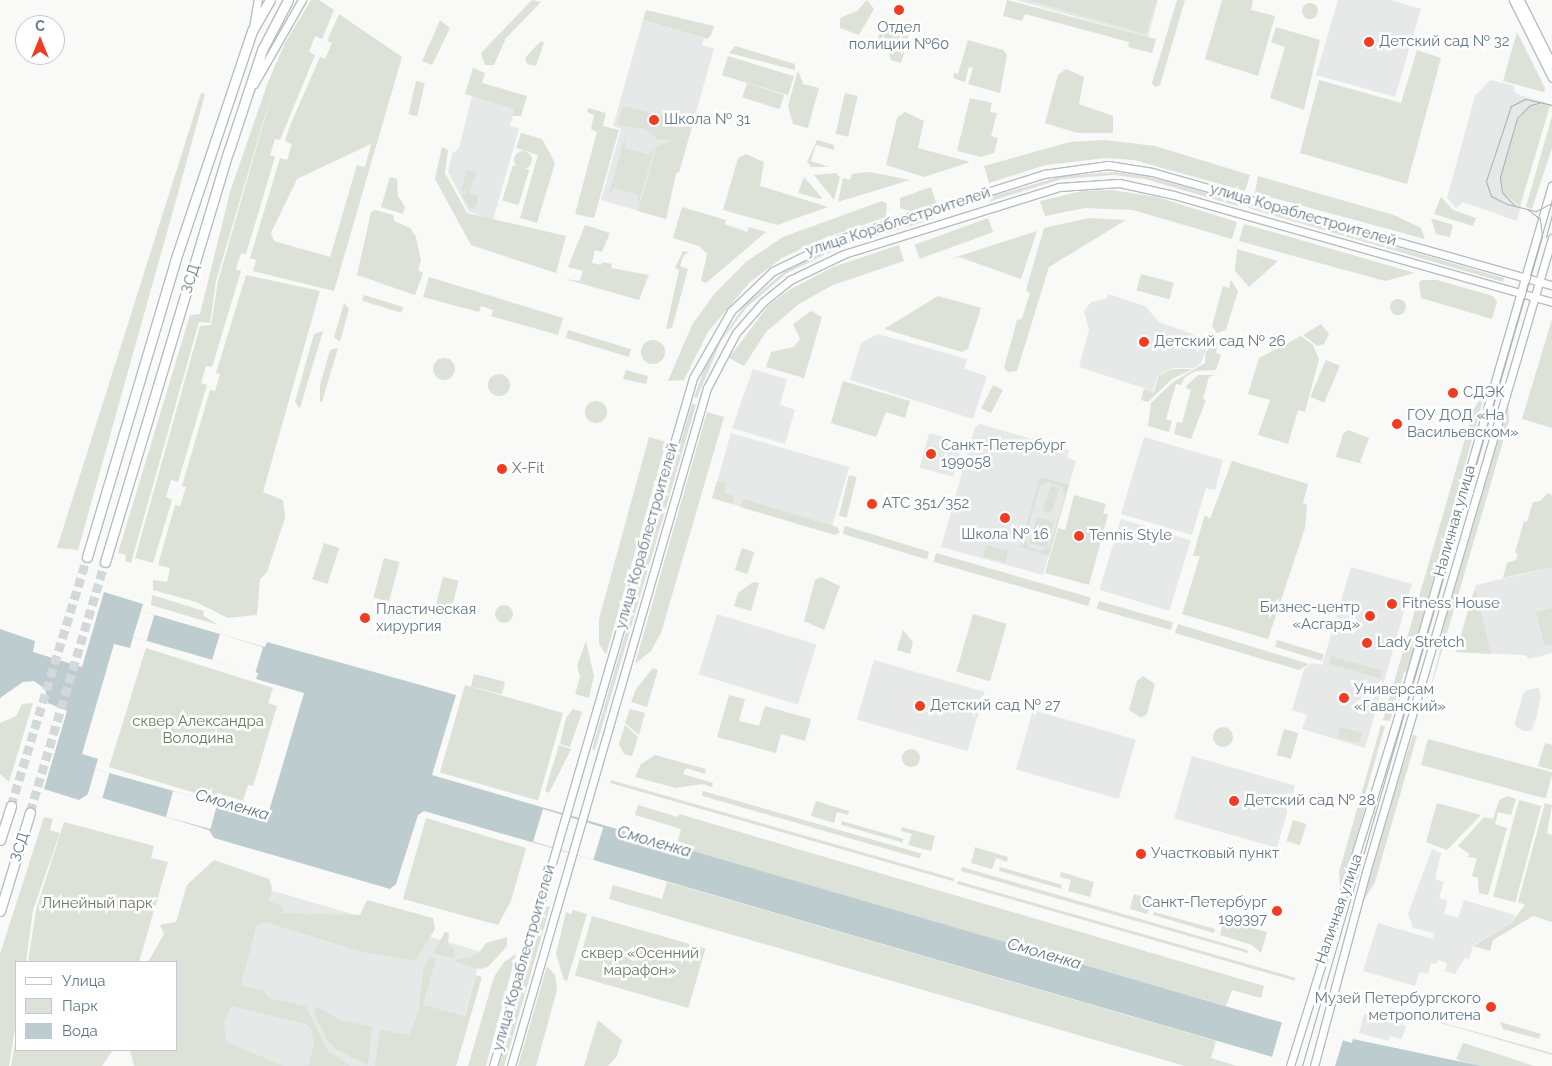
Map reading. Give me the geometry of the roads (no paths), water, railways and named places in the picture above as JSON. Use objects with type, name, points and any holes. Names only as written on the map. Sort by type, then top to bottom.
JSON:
[{"type":"highway","name":"ЗСД","points":[[87,557],[175,261],[252,31],[270,0]]},
{"type":"highway","name":"ЗСД","points":[[105,562],[247,95],[262,50],[288,0]]},
{"type":"highway","name":"ЗСД","points":[[0,840],[11,806]]},
{"type":"highway","name":"ЗСД","points":[[0,911],[30,812]]},
{"type":"main road","points":[[252,31],[258,0]]},
{"type":"main road","points":[[247,95],[302,0]]},
{"type":"main road","points":[[1513,0],[1552,78]]},
{"type":"main road","points":[[1520,0],[1552,64]]},
{"type":"main road","name":"улица Кораблестроителей","points":[[493,1066],[699,362],[723,322],[753,288],[785,263],[839,239],[1059,170],[1121,166],[1552,285]]},
{"type":"main road","name":"улица Кораблестроителей","points":[[511,1066],[713,372],[736,333],[763,302],[790,280],[844,254],[1059,188],[1119,183],[1174,195],[1552,302]]},
{"type":"main road","name":"Наличная улица","points":[[1291,1064],[1391,742],[1552,185]]},
{"type":"main road","points":[[935,209],[940,225]]},
{"type":"main road","name":"Наличная улица","points":[[1314,1066],[1366,872],[1552,238]]},
{"type":"main road","points":[[839,239],[844,254]]},
{"type":"water","name":"Смоленка","points":[[104,592],[143,604],[141,611],[261,646],[265,647],[267,642],[456,695],[432,775],[1352,1043],[1353,1039],[1481,1066],[1304,1066],[424,811],[418,815],[396,884],[390,889],[214,838],[209,830],[102,798],[88,794],[79,800],[44,789],[67,711],[48,703],[45,689],[34,681],[23,682],[0,698],[0,629],[35,641],[33,652],[82,667]],"holes":[[[133,637],[258,673],[256,679],[304,693],[269,811],[222,799],[220,804],[95,769],[98,759],[82,754],[114,644],[130,648]]]},
{"type":"tunnel","points":[[11,806],[87,557]]},
{"type":"tunnel","points":[[30,812],[105,562]]},
{"type":"tram line","points":[[1552,105],[1525,99],[1511,106],[1486,181],[1491,196],[1507,204],[1536,211],[1552,203]]},
{"type":"tram line","points":[[1514,205],[1502,192],[1500,177],[1517,118],[1530,105],[1539,103]]},
{"type":"tram line","points":[[1302,1066],[1542,236],[1540,219],[1527,209]]},
{"type":"tram line","points":[[1546,237],[1552,215]]},
{"type":"place","name":"Отдел полиции №60","points":[[899,10]]},
{"type":"place","name":"Детский сад № 32","points":[[1369,42]]},
{"type":"place","name":"Школа № 31","points":[[654,120]]},
{"type":"place","name":"Детский сад № 26","points":[[1144,342]]},
{"type":"place","name":"СДЭК","points":[[1453,393]]},
{"type":"place","name":"ГОУ ДОД «На Васильевском»","points":[[1397,424]]},
{"type":"place","name":"Санкт-Петербург 199058","points":[[931,454]]},
{"type":"place","name":"X-Fit","points":[[502,469]]},
{"type":"place","name":"АТС 351/352","points":[[872,504]]},
{"type":"place","name":"Школа № 16","points":[[1005,518]]},
{"type":"place","name":"Tennis Style","points":[[1079,536]]},
{"type":"place","name":"Fitness House","points":[[1392,604]]},
{"type":"place","name":"Бизнес-центр «Асгард»","points":[[1370,616]]},
{"type":"place","name":"Пластическая хирургия","points":[[365,618]]},
{"type":"place","name":"Lady Stretch","points":[[1367,643]]},
{"type":"place","name":"Универсам «Гаванский»","points":[[1344,698]]},
{"type":"place","name":"Детский сад № 27","points":[[920,706]]},
{"type":"place","name":"Детский сад № 28","points":[[1234,801]]},
{"type":"place","name":"Участковый пункт","points":[[1141,854]]},
{"type":"place","name":"Санкт-Петербург 199397","points":[[1277,911]]},
{"type":"place","name":"Музей Петербургского метрополитена","points":[[1491,1007]]},
{"type":"park label","name":"сквер Александра Володина","points":[[198,730]]},
{"type":"park label","name":"Линейный парк","points":[[97,904]]},
{"type":"park label","name":"сквер «Осенний марафон»","points":[[640,962]]}]
